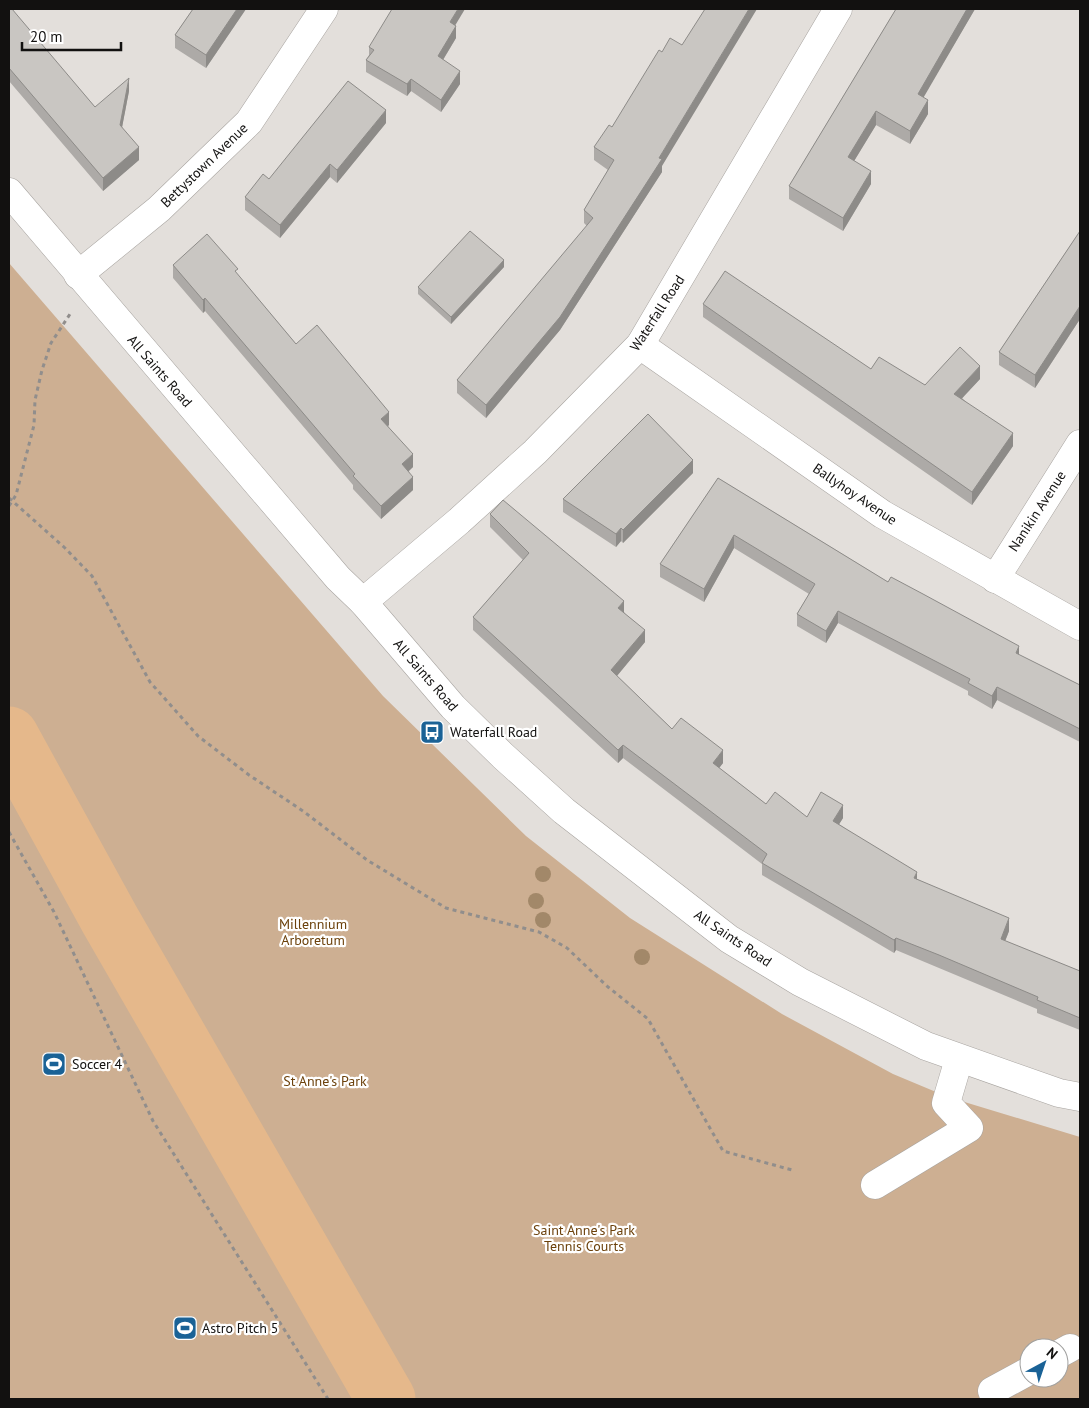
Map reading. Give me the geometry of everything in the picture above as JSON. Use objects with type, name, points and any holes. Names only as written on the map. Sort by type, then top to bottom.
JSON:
[{"type":"street","name":"Bettystown Avenue","points":[[85,283],[249,122],[324,9]]},
{"type":"street","name":"Waterfall Road","points":[[362,602],[459,521],[528,458],[640,345],[838,9]]},
{"type":"street","name":"All Saints Road","points":[[9,192],[338,578],[362,602],[452,707],[564,811],[729,939],[800,982],[926,1046],[1059,1093],[1080,1097]]},
{"type":"street","name":"Ballyhoy Avenue","points":[[640,345],[882,514],[1080,626]]},
{"type":"street","name":"Nanikin Avenue","points":[[995,579],[1080,444]]},
{"type":"street","points":[[876,1185],[969,1128],[946,1104],[959,1059]]},
{"type":"street","points":[[992,1391],[1019,1376]]},
{"type":"path","points":[[9,506],[10,500],[16,494],[34,425],[35,400],[51,343],[72,311],[85,283]]},
{"type":"path","points":[[10,500],[65,548],[92,576],[150,682],[198,736],[250,775],[303,811],[366,860],[446,908],[539,932],[567,948],[608,987],[648,1019],[723,1151],[792,1170]]},
{"type":"path","points":[[9,832],[54,912],[152,1120],[328,1399]]},
{"type":"green space","name":"St Anne's Park","points":[[9,263],[383,696],[526,836],[630,918],[782,1014],[893,1074],[948,1097],[1080,1137],[1080,1399],[9,1399]]},
{"type":"building","points":[[9,9],[12,9],[95,107],[129,78],[120,125],[139,147],[103,178],[9,68]]},
{"type":"building","points":[[193,9],[237,9],[206,55],[175,35]]},
{"type":"building","points":[[392,9],[458,9],[450,22],[456,26],[438,56],[460,71],[441,100],[411,79],[407,84],[366,60],[374,50],[369,47]]},
{"type":"building","points":[[705,9],[749,9],[659,158],[662,159],[560,317],[486,405],[457,380],[593,218],[584,210],[614,160],[594,147],[609,125],[612,127],[659,50],[662,52],[670,38],[682,45]]},
{"type":"building","points":[[896,9],[967,9],[918,94],[928,100],[910,131],[876,111],[848,157],[871,171],[843,218],[789,186]]},
{"type":"building","points":[[348,81],[386,110],[337,170],[330,164],[280,225],[245,197],[263,174],[269,179]]},
{"type":"building","points":[[470,231],[504,260],[451,317],[418,287]]},
{"type":"building","points":[[1080,231],[1080,306],[1035,375],[999,352]]},
{"type":"building","points":[[207,234],[238,269],[235,271],[296,344],[317,325],[389,412],[381,419],[413,454],[402,464],[413,477],[381,506],[353,476],[355,474],[205,298],[203,300],[173,265]]},
{"type":"building","points":[[725,271],[871,369],[879,357],[925,385],[960,347],[980,366],[954,394],[1013,433],[972,492],[703,304]]},
{"type":"building","points":[[648,414],[693,460],[623,530],[621,528],[616,534],[563,499]]},
{"type":"building","points":[[718,478],[888,582],[891,577],[923,594],[1019,646],[1016,653],[1080,685],[1080,729],[997,687],[992,696],[968,683],[970,679],[838,611],[826,631],[797,614],[815,584],[734,535],[704,589],[660,564]]},
{"type":"building","points":[[503,500],[624,601],[618,608],[645,630],[611,670],[672,729],[681,718],[723,750],[713,763],[766,804],[775,792],[807,817],[821,792],[843,805],[833,821],[917,872],[914,878],[1009,918],[1001,939],[1080,971],[1080,1018],[1037,1000],[1038,997],[939,955],[896,938],[894,940],[762,863],[767,854],[623,745],[618,750],[473,617],[529,553],[490,514]]},
{"type":"waterway","points":[[9,736],[110,920],[386,1399]]},
{"type":"place","name":"Waterfall Road","points":[[432,732]]},
{"type":"place","name":"Soccer 4","points":[[54,1064]]},
{"type":"place","name":"Astro Pitch 5","points":[[185,1328]]},
{"type":"park label","name":"Millennium Arboretum","points":[[313,932]]},
{"type":"park label","name":"Saint Anne's Park Tennis Courts","points":[[584,1238]]}]
